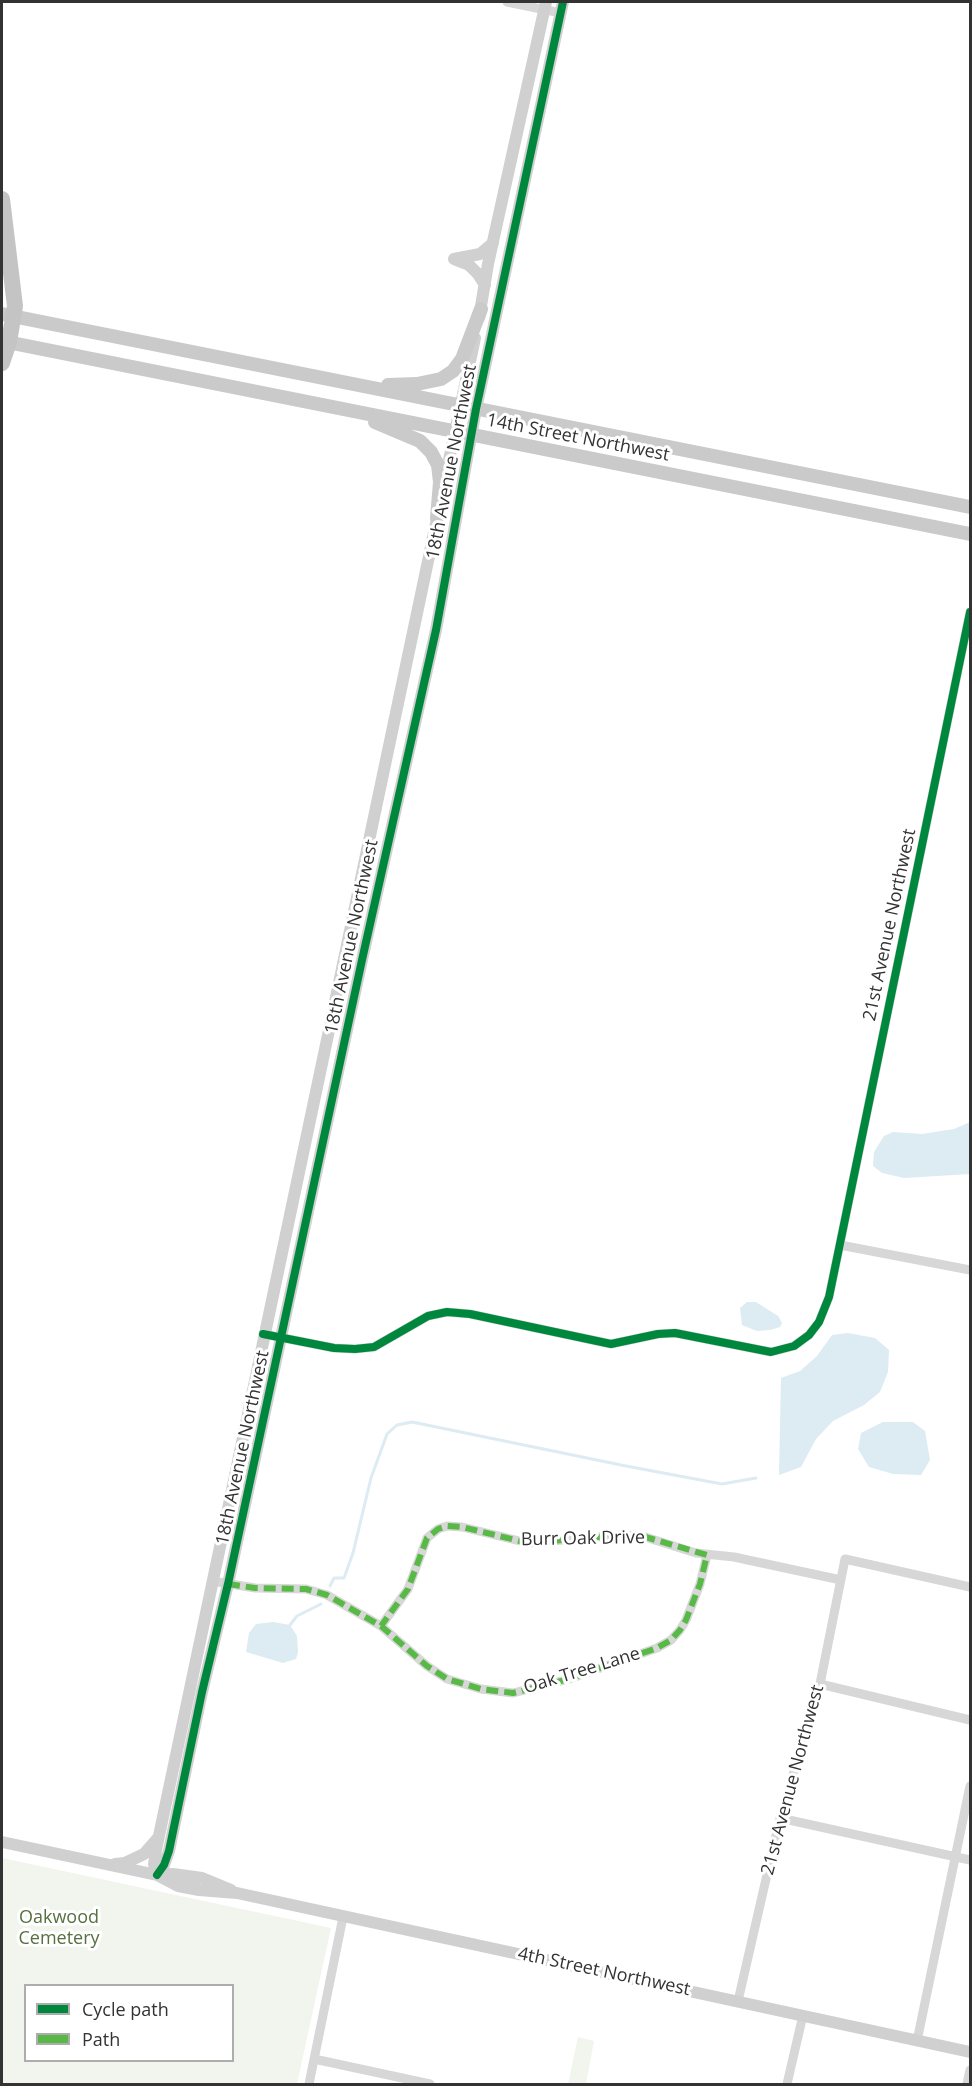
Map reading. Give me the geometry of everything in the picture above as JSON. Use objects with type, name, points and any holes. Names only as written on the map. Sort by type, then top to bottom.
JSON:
[{"type":"highway","points":[[2,199],[14,287],[2,363]]},
{"type":"main road","points":[[319,377],[391,385],[417,384],[441,379],[453,371],[462,359],[481,309]]},
{"type":"main road","name":"14th Street Northwest","points":[[8,315],[970,507]]},
{"type":"main road","name":"14th Street Northwest","points":[[5,341],[970,534]]},
{"type":"main road","points":[[313,403],[381,424],[420,441],[431,452],[438,465],[440,482],[437,518]]},
{"type":"street","points":[[507,2],[562,7]]},
{"type":"street","name":"18th Avenue Northwest","points":[[157,1875],[169,1851],[212,1581],[481,309],[485,285],[485,256],[493,243],[544,5]]},
{"type":"street","name":"18th Avenue Northwest","points":[[157,1875],[154,1864],[158,1837],[196,1691],[228,1584],[362,960],[436,630],[476,409],[562,7]]},
{"type":"street","points":[[485,285],[469,265],[454,259],[485,256],[498,264],[502,284]]},
{"type":"street","name":"21st Avenue Northwest","points":[[263,1334],[334,1348],[374,1347],[428,1317],[447,1312],[470,1314],[611,1344],[668,1333],[762,1351],[781,1350],[804,1340],[819,1322],[829,1297],[970,612]]},
{"type":"street","points":[[840,1245],[970,1270]]},
{"type":"street","name":"Burr Oak Drive","points":[[381,1626],[408,1589],[427,1538],[438,1529],[447,1526],[462,1527],[528,1543],[621,1535],[642,1536],[707,1555],[734,1557],[841,1580]]},
{"type":"street","name":"Oak Tree Lane","points":[[212,1581],[319,1592],[341,1601],[381,1626],[427,1666],[447,1679],[501,1693],[532,1689],[657,1648],[670,1640],[686,1620],[700,1584],[707,1555]]},
{"type":"street","name":"21st Avenue Northwest","points":[[738,2001],[780,1818],[820,1684],[845,1558],[970,1587]]},
{"type":"street","points":[[820,1684],[970,1720]]},
{"type":"street","points":[[917,2041],[970,1786]]},
{"type":"street","points":[[780,1818],[970,1860]]},
{"type":"street","points":[[108,1865],[125,1863],[144,1854],[158,1837]]},
{"type":"street","name":"4th Street Northwest","points":[[2,1842],[157,1875],[181,1874],[202,1878],[237,1893]]},
{"type":"street","points":[[169,1851],[173,1865],[181,1874]]},
{"type":"street","name":"4th Street Northwest","points":[[157,1875],[178,1886],[237,1893],[970,2052]]},
{"type":"street","points":[[309,2085],[343,1917]]},
{"type":"street","points":[[787,2085],[802,2015]]},
{"type":"street","points":[[314,2059],[430,2085]]},
{"type":"street","points":[[967,2085],[970,2070]]},
{"type":"green space","name":"Oakwood Cemetery","points":[[2,1858],[331,1928],[297,2084],[2,2084]]},
{"type":"green space","points":[[578,2037],[594,2041],[586,2084],[568,2084]]},
{"type":"shaded area","points":[[970,1122],[970,1174],[904,1178],[882,1173],[873,1166],[874,1152],[884,1136],[893,1132],[922,1134],[954,1129]]},
{"type":"shaded area","points":[[747,1302],[756,1302],[778,1316],[782,1323],[780,1327],[757,1331],[742,1325],[740,1308]]},
{"type":"shaded area","points":[[848,1333],[875,1338],[889,1350],[888,1372],[880,1392],[864,1405],[833,1421],[816,1439],[801,1467],[779,1475],[781,1378],[800,1371],[817,1356],[832,1335]]},
{"type":"shaded area","points":[[883,1422],[913,1422],[925,1431],[930,1460],[921,1475],[893,1474],[869,1467],[858,1449],[861,1433]]},
{"type":"shaded area","points":[[273,1622],[290,1625],[297,1636],[296,1659],[283,1663],[246,1652],[249,1633],[256,1624]]},
{"type":"waterway","points":[[330,1586],[334,1578],[344,1578],[353,1553],[371,1478],[387,1434],[397,1425],[412,1422],[722,1484],[756,1478]]},
{"type":"waterway","points":[[290,1625],[297,1616],[321,1604]]},
{"type":"marked path","points":[[228,1584],[255,1588],[306,1589],[327,1595],[381,1626],[427,1666],[447,1679],[481,1689],[513,1693],[569,1679],[657,1648],[671,1640],[686,1620],[700,1584],[707,1555],[642,1536],[621,1535],[528,1543],[462,1527],[447,1526],[438,1529],[427,1538],[408,1589],[381,1626]]},
{"type":"cycle path","points":[[157,1875],[169,1851],[436,630],[476,409],[563,2]]},
{"type":"cycle path","points":[[263,1334],[334,1348],[374,1347],[428,1316],[447,1312],[470,1314],[611,1344],[658,1334],[675,1333],[771,1352],[794,1346],[809,1335],[819,1322],[829,1297],[970,612]]}]
